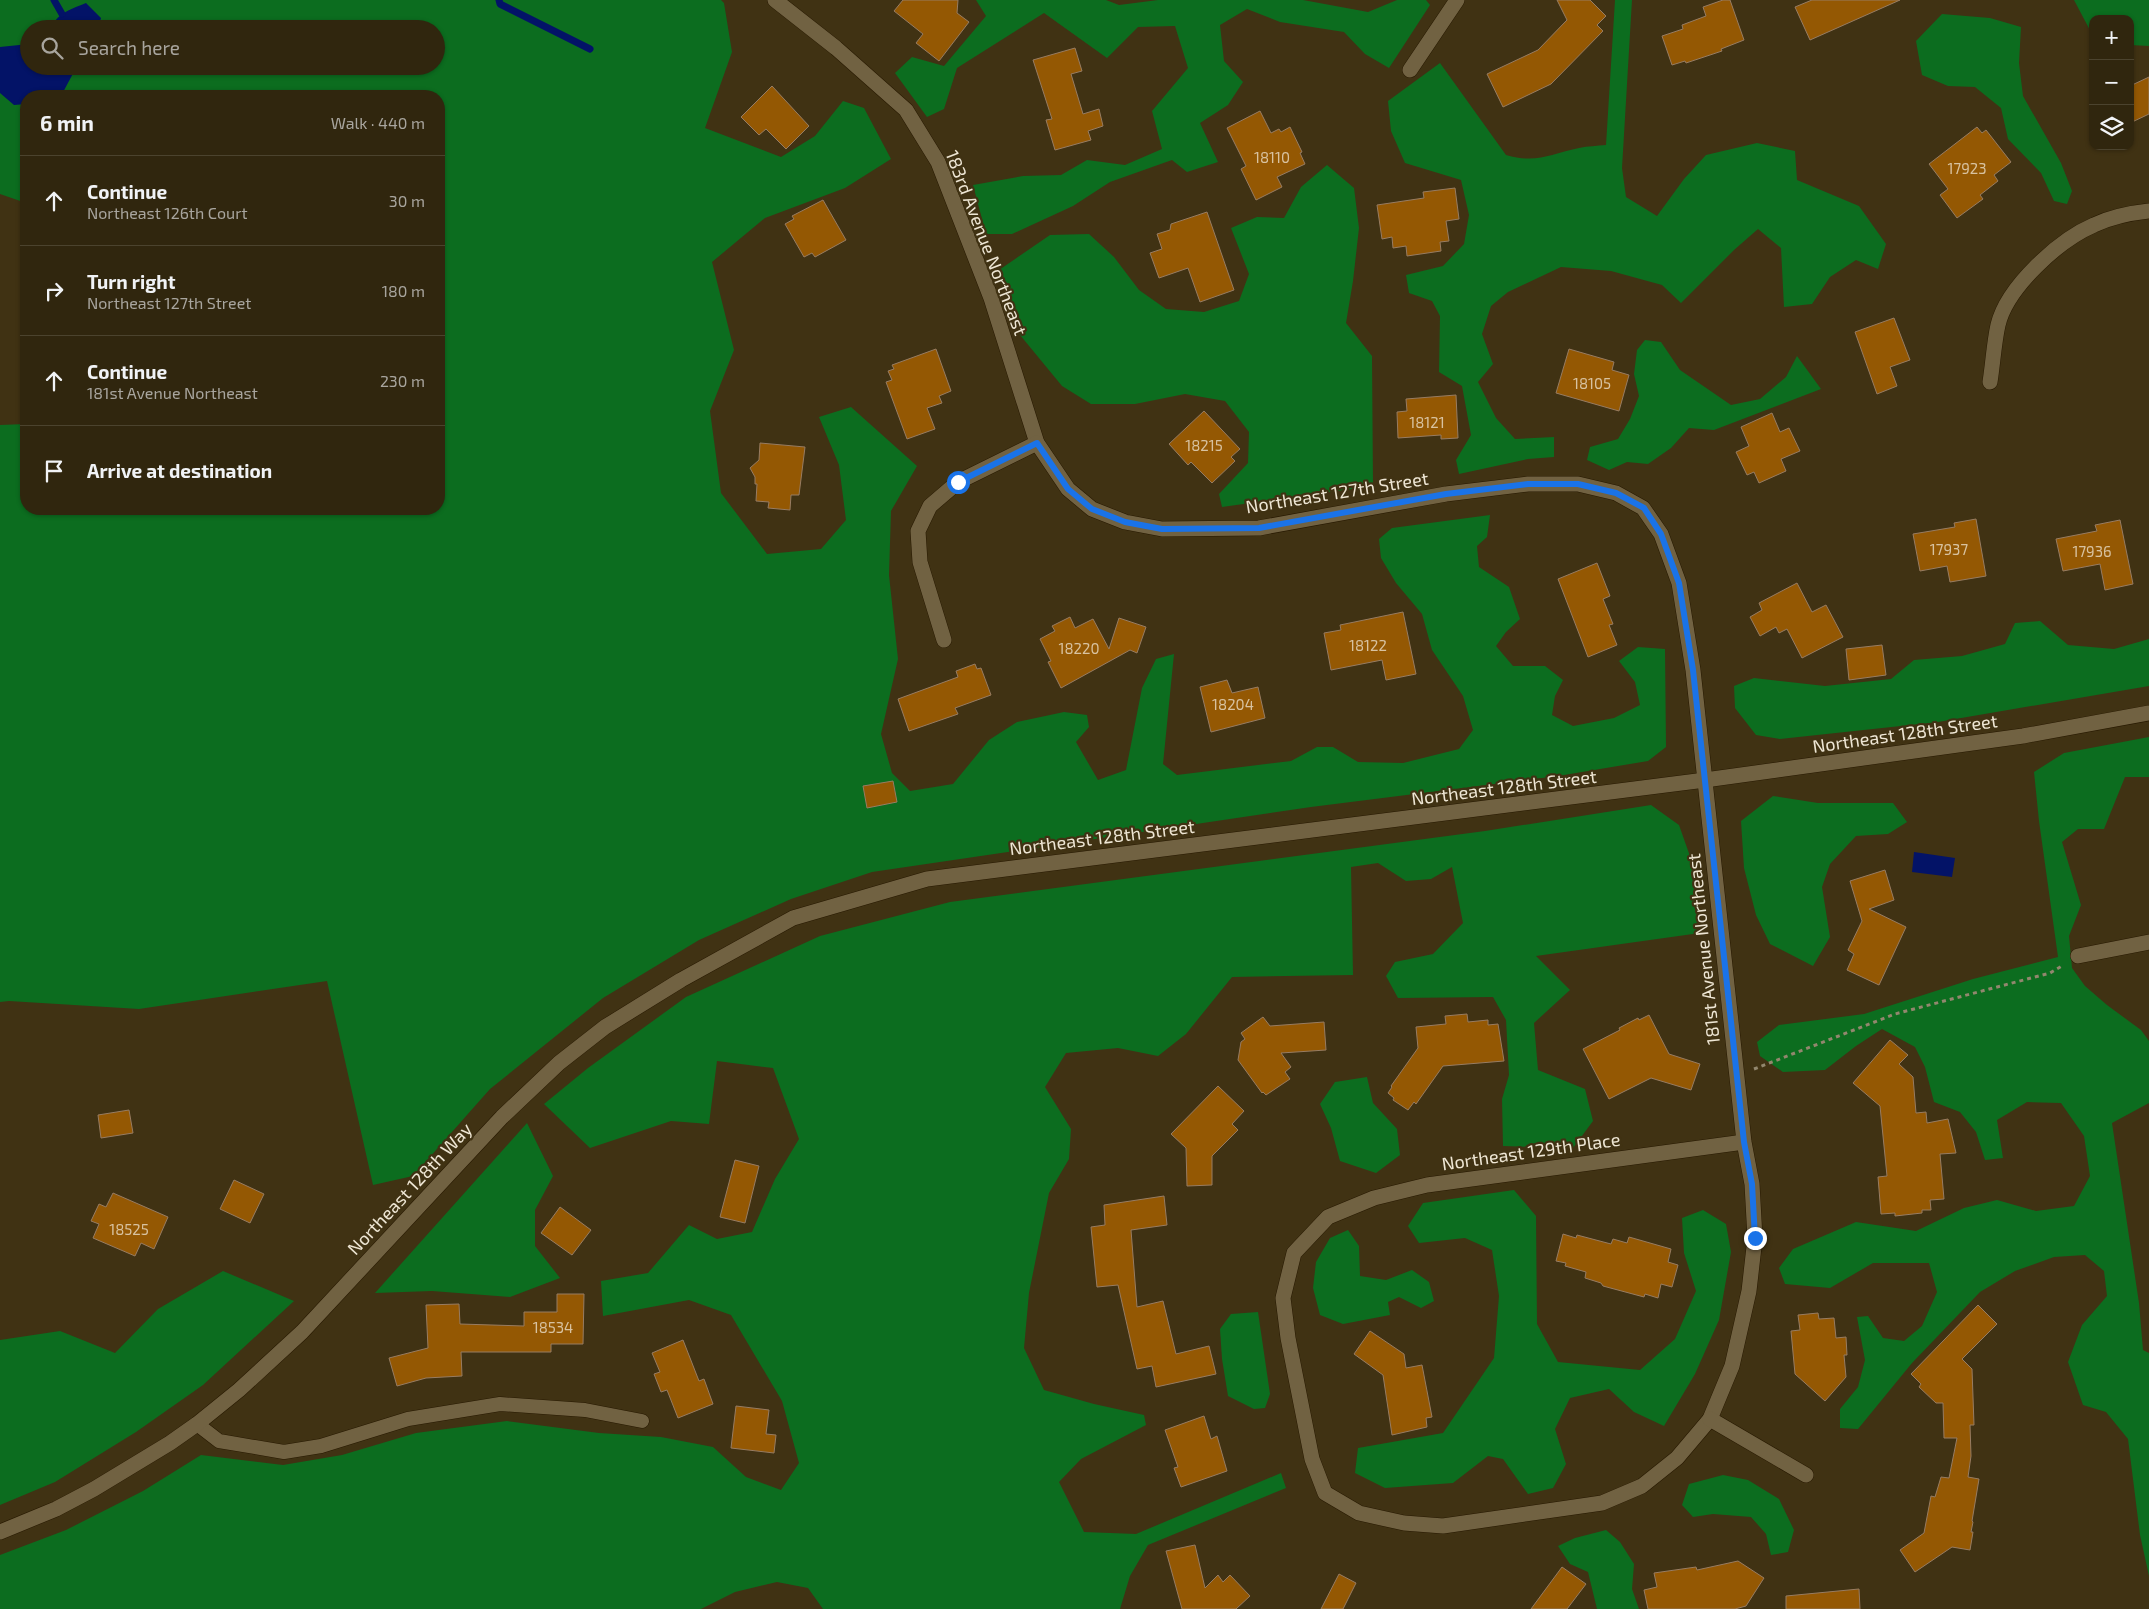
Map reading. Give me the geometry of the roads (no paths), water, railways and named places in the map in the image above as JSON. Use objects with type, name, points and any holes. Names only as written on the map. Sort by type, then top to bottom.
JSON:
[{"type":"street","name":"183rd Avenue Northeast","points":[[775,0],[836,48],[906,110],[938,162],[991,298],[1037,443]]},
{"type":"street","points":[[1410,70],[1456,0]]},
{"type":"street","points":[[1990,382],[1998,323],[2016,287],[2053,250],[2093,225],[2127,214],[2149,210]]},
{"type":"street","name":"Northeast 127th Street","points":[[1037,443],[1068,489],[1092,509],[1125,522],[1162,529],[1259,528],[1446,494],[1528,484],[1578,484],[1616,493]]},
{"type":"street","points":[[944,640],[920,562],[918,531],[930,506],[958,482],[1037,443]]},
{"type":"street","name":"181st Avenue Northeast","points":[[1325,1493],[1360,1513],[1404,1523],[1443,1526],[1602,1503],[1642,1486],[1677,1458],[1710,1419],[1732,1366],[1749,1291],[1755,1238],[1752,1184],[1744,1142],[1693,670],[1679,583],[1661,534],[1644,508],[1616,493]]},
{"type":"street","name":"Northeast 128th Street","points":[[863,896],[927,879],[1705,780],[2023,736],[2149,713]]},
{"type":"street","name":"Northeast 128th Way","points":[[0,1532],[56,1509],[94,1490],[170,1443],[239,1390],[302,1332],[521,1098],[559,1063],[605,1027],[681,980],[793,918],[863,896]]},
{"type":"street","points":[[2078,956],[2149,942]]},
{"type":"street","name":"Northeast 129th Place","points":[[1325,1493],[1312,1459],[1288,1338],[1283,1298],[1294,1253],[1328,1217],[1374,1198],[1427,1185],[1744,1142]]},
{"type":"street","points":[[1710,1419],[1806,1475]]},
{"type":"lane","points":[[197,1424],[219,1441],[284,1452],[321,1446],[408,1419],[500,1404],[585,1410],[642,1421]]},
{"type":"waterway","points":[[54,0],[62,14]]},
{"type":"waterway","points":[[499,0],[500,4],[590,49]]}]
